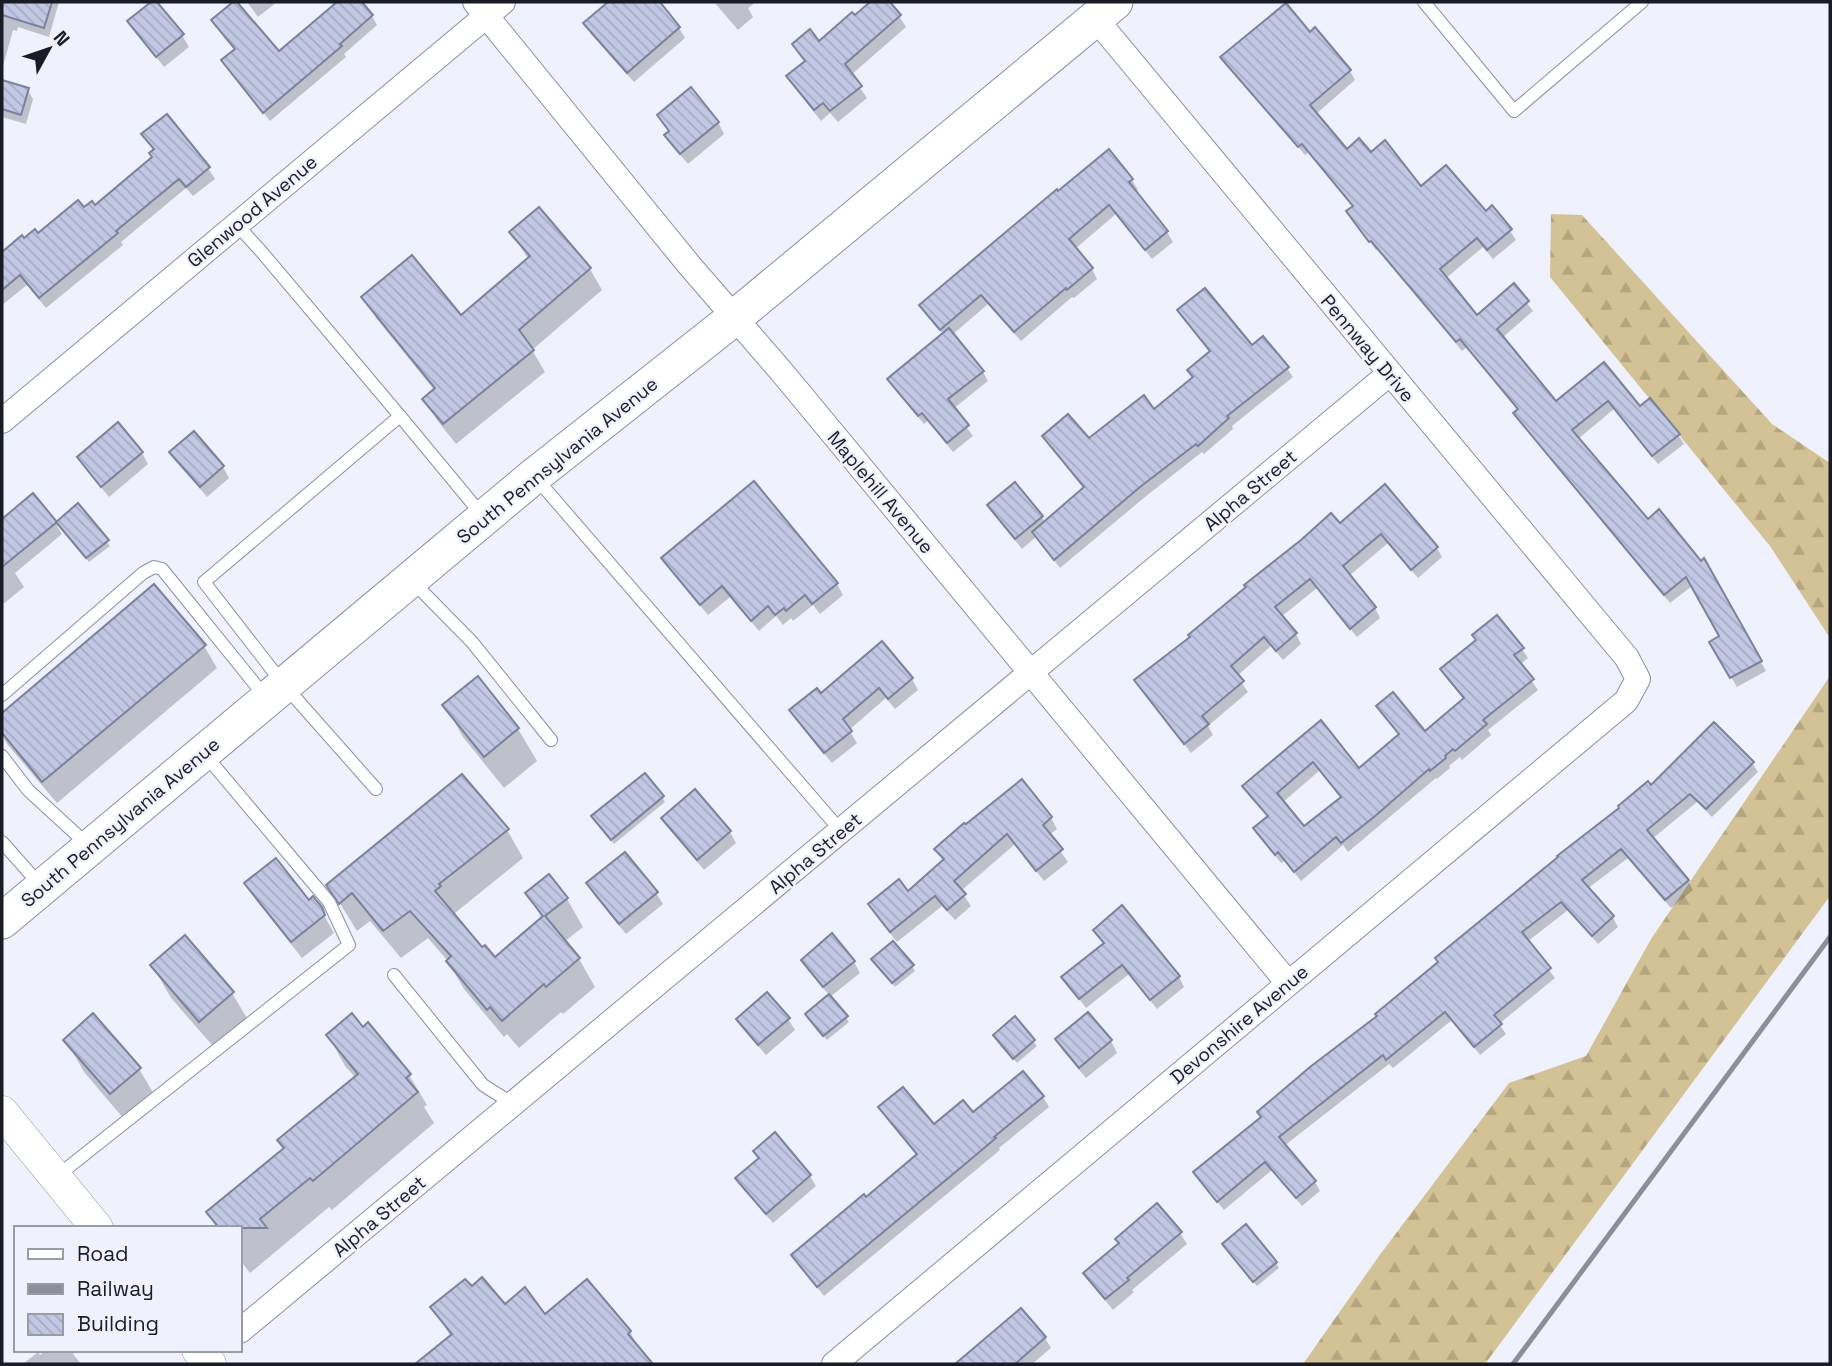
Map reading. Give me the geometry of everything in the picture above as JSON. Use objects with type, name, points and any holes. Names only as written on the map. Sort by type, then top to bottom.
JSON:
[{"type":"main road","name":"South Pennsylvania Avenue","points":[[2,921],[534,476],[734,318],[1105,10]]},
{"type":"street","name":"Glenwood Avenue","points":[[2,421],[449,48],[488,6]]},
{"type":"street","name":"Maplehill Avenue","points":[[488,6],[734,318],[781,371],[1288,983]]},
{"type":"street","name":"Pennway Drive","points":[[1105,10],[1389,374],[1627,658],[1638,678]]},
{"type":"street","name":"Alpha Street","points":[[242,1329],[1389,374]]},
{"type":"street","name":"Devonshire Avenue","points":[[834,1364],[1626,701],[1638,678]]},
{"type":"street","points":[[2,1112],[95,1226]]},
{"type":"lane","points":[[1424,2],[1514,111],[1642,2]]},
{"type":"lane","points":[[236,224],[484,518]]},
{"type":"lane","points":[[275,692],[204,582],[400,416]]},
{"type":"lane","points":[[534,476],[841,831]]},
{"type":"lane","points":[[2,695],[143,573],[154,567],[162,569],[275,692],[376,789]]},
{"type":"lane","points":[[411,580],[472,642],[551,740]]},
{"type":"lane","points":[[55,1177],[349,945],[328,902],[203,753]]},
{"type":"lane","points":[[2,756],[28,790],[90,847]]},
{"type":"lane","points":[[2,842],[42,887]]},
{"type":"lane","points":[[394,975],[483,1085],[513,1104]]},
{"type":"green space","points":[[1551,214],[1582,215],[1772,424],[1830,463],[1830,638],[1770,546],[1550,277]]},
{"type":"green space","points":[[1830,676],[1830,896],[1485,1364],[1303,1364],[1379,1256],[1509,1083],[1586,1056],[1651,939]]},
{"type":"building","points":[[2,2],[52,2],[44,28],[2,15]]},
{"type":"building","points":[[151,2],[157,2],[184,34],[156,57],[127,21]]},
{"type":"building","points":[[233,2],[237,2],[279,51],[337,2],[362,2],[373,15],[340,44],[342,46],[263,113],[221,60],[235,49],[211,20]]},
{"type":"building","points":[[608,2],[660,2],[680,27],[627,73],[583,23]]},
{"type":"building","points":[[870,2],[890,2],[901,15],[845,64],[862,86],[830,111],[823,103],[814,110],[786,76],[805,61],[792,44],[810,29],[819,41],[852,12],[855,15]]},
{"type":"building","points":[[1286,3],[1310,32],[1315,27],[1351,70],[1310,105],[1347,149],[1359,138],[1371,152],[1385,140],[1421,186],[1446,165],[1486,211],[1492,205],[1512,229],[1487,250],[1477,238],[1440,269],[1477,315],[1514,283],[1529,301],[1497,329],[1556,401],[1604,362],[1640,406],[1650,398],[1680,434],[1652,456],[1608,401],[1572,430],[1648,519],[1659,509],[1701,561],[1704,558],[1762,661],[1730,678],[1709,642],[1719,636],[1686,577],[1664,595],[1513,413],[1518,409],[1460,339],[1456,342],[1371,241],[1369,242],[1346,211],[1353,206],[1302,144],[1298,147],[1220,57]]},
{"type":"building","points":[[2,80],[29,88],[21,115],[2,109]]},
{"type":"building","points":[[691,87],[719,122],[680,154],[664,135],[669,131],[657,115]]},
{"type":"building","points":[[167,114],[210,167],[186,187],[179,179],[39,298],[20,275],[2,290],[2,252],[22,235],[24,238],[35,229],[38,233],[78,200],[84,207],[92,201],[95,205],[152,157],[149,153],[154,149],[141,134]]},
{"type":"building","points":[[1109,149],[1133,179],[1129,182],[1168,231],[1145,250],[1109,205],[1069,239],[1093,268],[1014,332],[981,295],[940,330],[919,305]]},
{"type":"building","points":[[539,207],[591,268],[519,330],[534,350],[443,424],[422,399],[435,388],[361,297],[412,255],[461,315],[530,256],[509,232]]},
{"type":"building","points":[[1205,288],[1252,345],[1263,336],[1289,367],[1227,416],[1229,418],[1198,446],[1196,444],[1140,487],[1054,560],[1032,532],[1084,487],[1042,436],[1068,414],[1089,438],[1144,395],[1154,409],[1193,377],[1187,370],[1210,351],[1177,310]]},
{"type":"building","points":[[949,328],[984,371],[948,399],[969,425],[947,443],[922,413],[918,416],[887,379]]},
{"type":"building","points":[[118,422],[143,452],[101,487],[77,457]]},
{"type":"building","points":[[194,431],[224,466],[200,487],[169,452]]},
{"type":"building","points":[[754,481],[838,583],[812,604],[805,595],[786,611],[784,608],[775,615],[768,606],[751,621],[722,586],[700,605],[661,558]]},
{"type":"building","points":[[1015,482],[1043,516],[1015,539],[987,505]]},
{"type":"building","points":[[1385,484],[1438,547],[1411,570],[1381,534],[1343,566],[1376,607],[1350,629],[1310,579],[1275,607],[1297,633],[1276,651],[1264,637],[1231,666],[1244,681],[1202,716],[1209,724],[1184,744],[1134,680],[1190,637],[1188,635],[1246,587],[1244,585],[1331,513],[1340,523]]},
{"type":"building","points":[[33,493],[57,522],[2,567],[2,519]]},
{"type":"building","points":[[78,503],[109,540],[86,558],[56,522]]},
{"type":"building","points":[[154,584],[206,645],[42,782],[2,733],[2,713]]},
{"type":"building","points":[[1497,615],[1524,648],[1514,655],[1534,679],[1483,720],[1487,724],[1455,751],[1453,749],[1446,758],[1430,771],[1429,769],[1374,817],[1341,843],[1336,837],[1294,872],[1278,852],[1275,855],[1253,828],[1268,816],[1242,786],[1321,720],[1359,768],[1399,734],[1376,706],[1393,692],[1425,731],[1464,698],[1440,669],[1476,640],[1472,635]],"holes":[[[1313,762],[1341,797],[1304,826],[1277,793]]]},
{"type":"building","points":[[882,641],[913,678],[888,699],[879,688],[843,719],[852,731],[824,753],[789,710],[817,688],[821,693]]},
{"type":"building","points":[[478,676],[519,728],[484,757],[442,705]]},
{"type":"building","points":[[1714,722],[1754,762],[1706,809],[1690,794],[1647,830],[1689,880],[1665,900],[1621,849],[1582,880],[1614,916],[1592,936],[1561,902],[1522,932],[1551,968],[1494,1015],[1502,1024],[1474,1047],[1445,1012],[1386,1060],[1383,1055],[1279,1137],[1316,1181],[1296,1198],[1265,1162],[1217,1202],[1193,1172],[1261,1117],[1257,1112],[1310,1067],[1377,1016],[1375,1014],[1438,962],[1435,958],[1619,808],[1618,806],[1648,781],[1651,785]]},
{"type":"building","points":[[645,773],[664,796],[611,840],[591,816]]},
{"type":"building","points":[[462,774],[509,829],[439,884],[441,886],[435,891],[482,947],[485,945],[495,957],[543,916],[525,893],[549,874],[568,898],[545,916],[580,958],[546,987],[544,984],[502,1021],[490,1007],[487,1010],[446,961],[451,956],[410,911],[383,931],[352,893],[339,904],[326,885]]},
{"type":"building","points":[[1022,779],[1052,817],[1043,825],[1063,849],[1036,871],[1007,834],[954,881],[966,894],[947,910],[935,896],[890,932],[868,904],[899,879],[908,891],[944,859],[934,849]]},
{"type":"building","points":[[695,789],[731,831],[697,860],[661,818]]},
{"type":"building","points":[[625,852],[658,892],[619,924],[586,883]]},
{"type":"building","points":[[276,858],[309,900],[313,896],[325,915],[291,942],[244,883]]},
{"type":"building","points":[[1122,905],[1180,976],[1150,1000],[1122,965],[1079,999],[1061,977],[1104,943],[1093,930]]},
{"type":"building","points":[[832,933],[855,961],[823,987],[801,960]]},
{"type":"building","points":[[185,935],[234,992],[199,1022],[150,965]]},
{"type":"building","points":[[893,941],[914,965],[892,983],[871,959]]},
{"type":"building","points":[[767,992],[790,1018],[758,1045],[736,1019]]},
{"type":"building","points":[[829,994],[848,1016],[823,1036],[805,1014]]},
{"type":"building","points":[[1088,1012],[1112,1040],[1079,1068],[1055,1039]]},
{"type":"building","points":[[93,1013],[141,1068],[110,1094],[63,1040]]},
{"type":"building","points":[[352,1013],[363,1027],[368,1022],[411,1074],[406,1078],[418,1092],[313,1181],[310,1178],[260,1219],[267,1228],[217,1226],[206,1212],[284,1148],[277,1140],[358,1074],[326,1035]]},
{"type":"building","points":[[1015,1016],[1035,1040],[1013,1059],[993,1035]]},
{"type":"building","points":[[1023,1071],[1044,1096],[817,1287],[791,1255],[917,1154],[878,1107],[903,1087],[934,1124],[963,1100],[973,1112]]},
{"type":"building","points":[[775,1132],[811,1175],[766,1214],[735,1178],[759,1158],[753,1151]]},
{"type":"building","points":[[1157,1203],[1182,1232],[1105,1299],[1083,1273],[1119,1243],[1115,1239]]},
{"type":"building","points":[[1246,1224],[1277,1262],[1253,1282],[1222,1244]]},
{"type":"building","points":[[482,1277],[505,1304],[525,1287],[545,1314],[587,1279],[631,1331],[628,1334],[653,1364],[415,1364],[452,1334],[430,1307],[465,1279],[472,1286]]},
{"type":"building","points":[[1021,1308],[1046,1337],[1015,1364],[955,1364]]},
{"type":"railway","points":[[1513,1364],[1830,937]]}]
